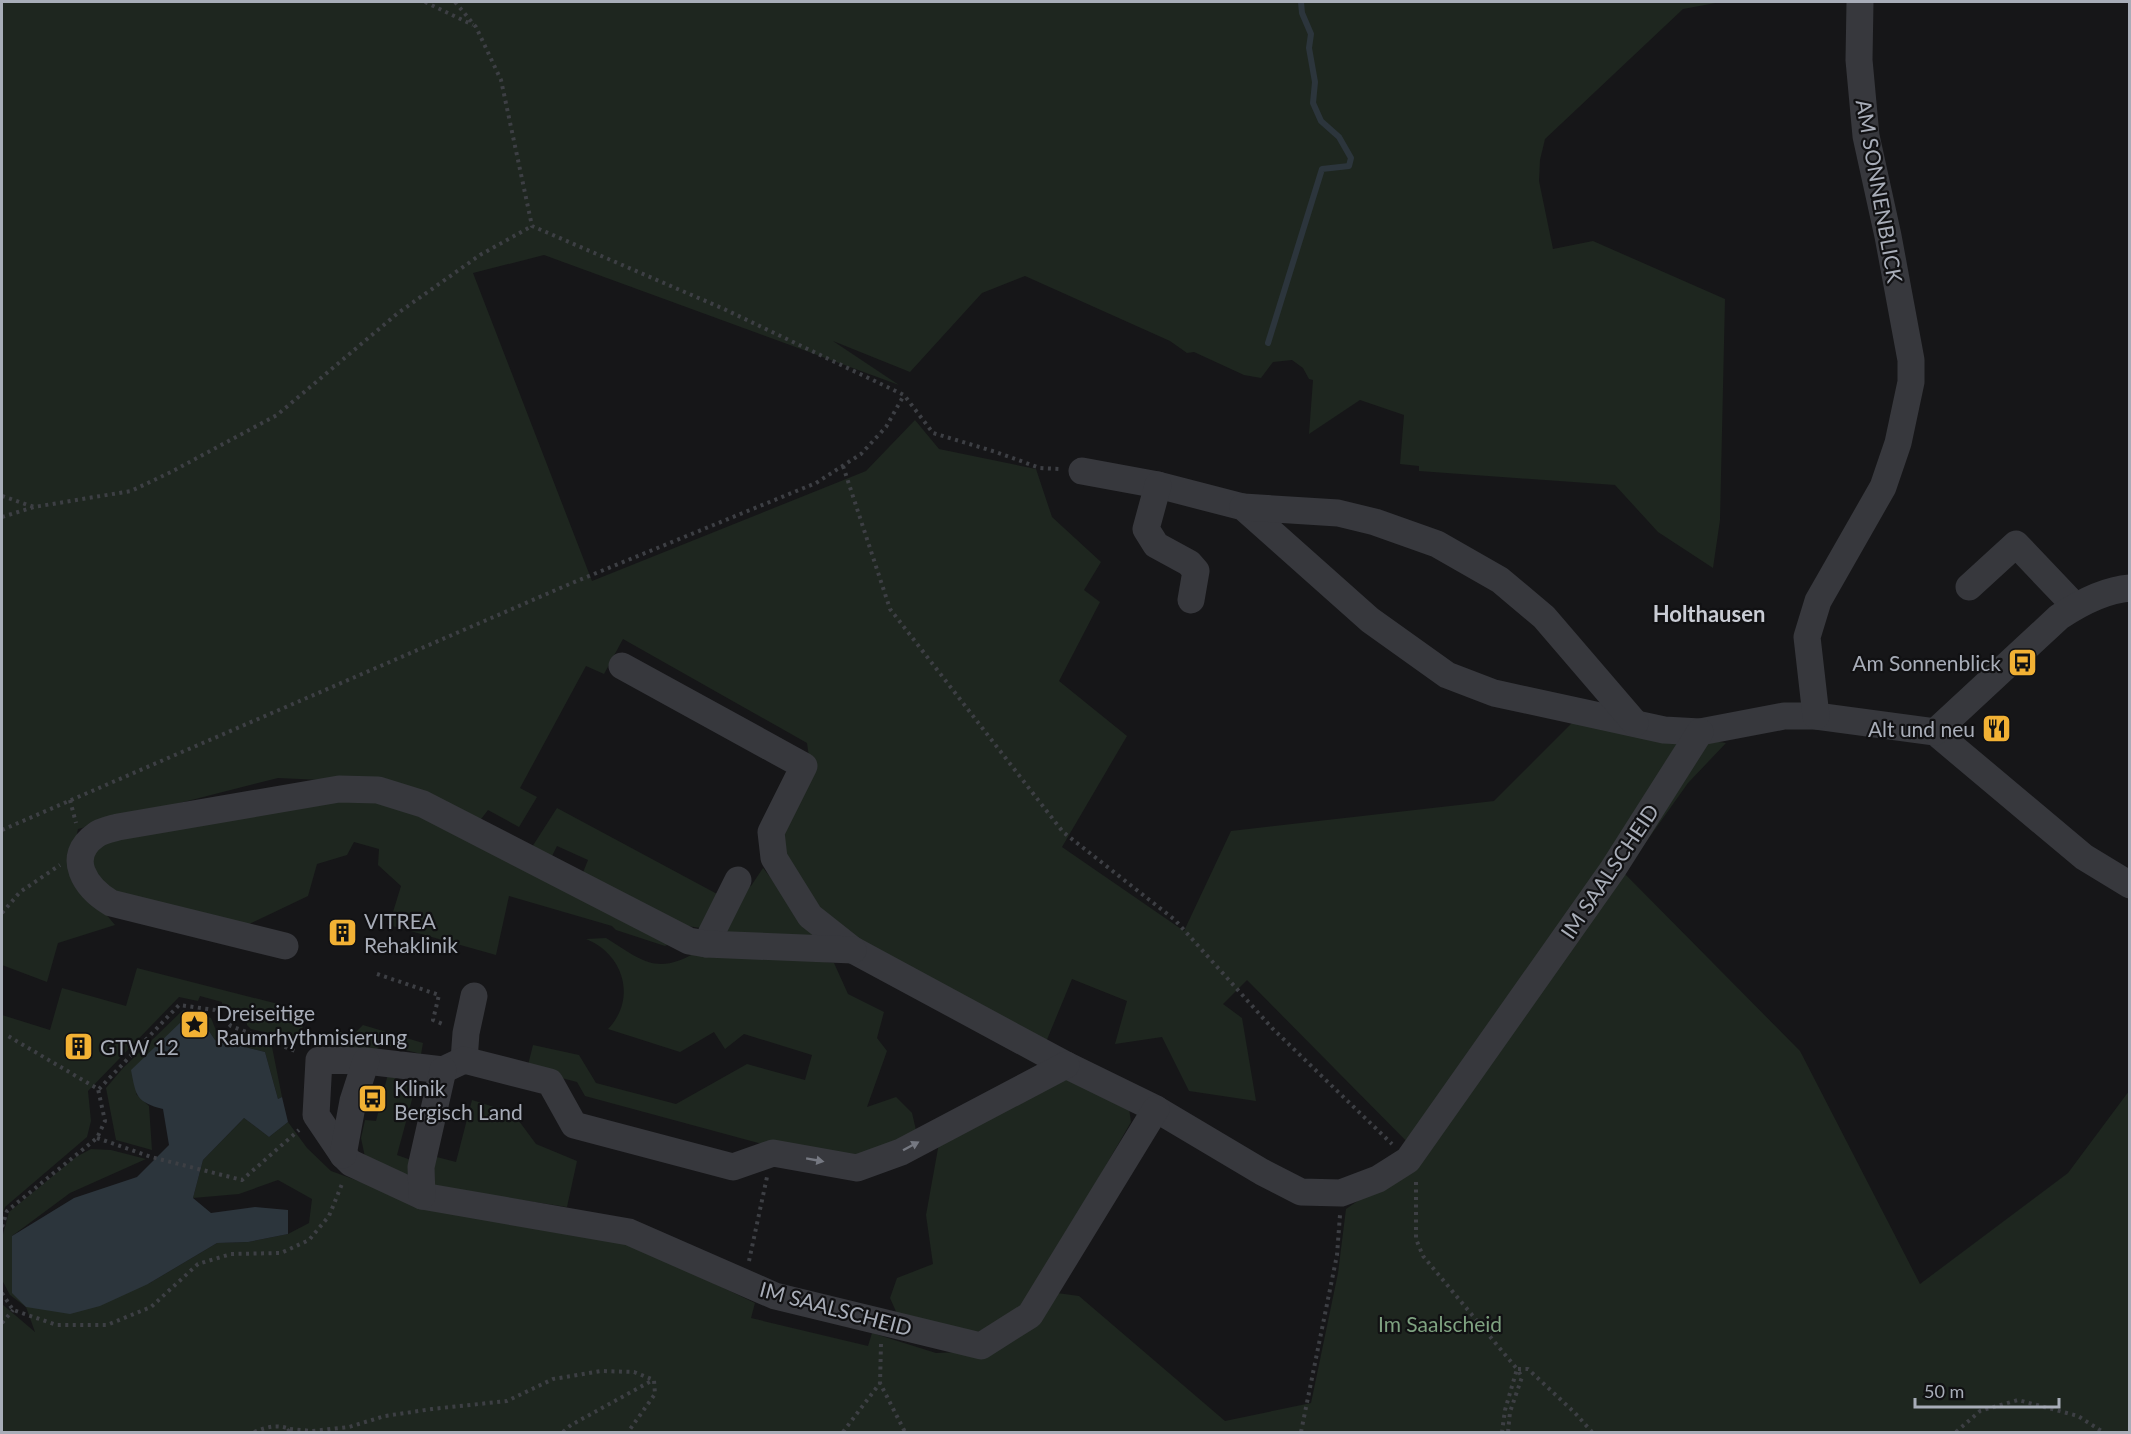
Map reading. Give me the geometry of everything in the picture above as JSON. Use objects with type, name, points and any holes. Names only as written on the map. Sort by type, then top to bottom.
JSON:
[{"type":"street","name":"AM SONNENBLICK","points":[[1816,716],[1807,637],[1818,601],[1883,487],[1898,443],[1911,381],[1911,360],[1888,236],[1866,136],[1859,60],[1860,2]]},
{"type":"street","points":[[1082,471],[1158,485],[1243,507],[1338,513],[1375,522],[1437,544],[1500,580],[1544,617],[1635,723]]},
{"type":"street","points":[[1158,485],[1146,529],[1156,545],[1189,562],[1196,571],[1191,600]]},
{"type":"street","points":[[1243,507],[1370,620],[1447,675],[1494,693],[1664,730],[1700,732],[1784,716],[1816,716],[1935,732],[2084,857],[2130,885]]},
{"type":"street","points":[[1969,587],[2016,544],[2075,606]]},
{"type":"street","points":[[1935,732],[2059,617],[2075,606],[2119,589],[2130,588]]},
{"type":"street","name":"IM SAALSCHEID","points":[[622,666],[804,766],[771,832],[774,858],[810,916],[853,950],[1066,1065],[1156,1110],[1301,1192],[1341,1193],[1378,1179],[1408,1160],[1613,869],[1700,732]]},
{"type":"street","points":[[285,946],[111,903],[97,894],[86,882],[80,867],[83,849],[96,834],[118,826],[339,789],[378,790],[423,804],[689,941],[706,944],[853,950]]},
{"type":"street","points":[[706,944],[738,880]]},
{"type":"street","points":[[422,1196],[421,1167],[466,1033],[474,996]]},
{"type":"street","points":[[347,1159],[316,1115],[319,1060],[454,1065],[550,1082],[574,1125],[733,1167],[773,1153],[857,1168],[901,1152],[1066,1065]]},
{"type":"street","points":[[347,1159],[353,1101],[366,1060]]},
{"type":"street","name":"IM SAALSCHEID","points":[[347,1159],[422,1196],[629,1232],[775,1296],[981,1346],[1030,1315],[1156,1110]]},
{"type":"path","points":[[425,2],[476,27]]},
{"type":"path","points":[[455,2],[476,27],[501,80],[532,226]]},
{"type":"path","points":[[532,226],[724,309],[904,395],[933,433],[1040,468],[1082,471]]},
{"type":"path","points":[[2,517],[34,507],[131,490],[171,472],[277,415],[398,313],[480,255],[532,226]]},
{"type":"path","points":[[2,830],[561,587],[816,483],[861,454],[886,427],[904,395]]},
{"type":"path","points":[[843,466],[890,609],[1063,832],[1175,920],[1272,1028],[1408,1160],[1416,1173],[1416,1239],[1423,1256],[1522,1377],[1510,1412],[1508,1432]]},
{"type":"path","points":[[2,496],[34,507]]},
{"type":"path","points":[[2,913],[20,892],[83,849],[70,800]]},
{"type":"path","points":[[376,975],[439,995],[433,1020]]},
{"type":"path","points":[[98,1089],[179,1005],[215,1010],[231,1026],[319,1060]]},
{"type":"path","points":[[2,1227],[7,1211],[97,1138],[105,1121],[98,1089],[8,1036]]},
{"type":"path","points":[[97,1138],[151,1157],[242,1180],[316,1115]]},
{"type":"path","points":[[2,1293],[13,1310],[57,1325],[106,1325],[151,1307],[198,1264],[231,1254],[281,1253],[309,1240],[329,1216],[347,1159]]},
{"type":"path","points":[[745,1282],[765,1186]]},
{"type":"path","points":[[1301,1432],[1337,1256],[1341,1193]]},
{"type":"path","points":[[2,1323],[13,1310]]},
{"type":"path","points":[[882,1322],[880,1383],[905,1432]]},
{"type":"path","points":[[1502,1432],[1505,1410],[1517,1369]]},
{"type":"path","points":[[1517,1369],[1528,1369],[1592,1432]]},
{"type":"path","points":[[254,1432],[281,1426],[288,1431],[350,1427],[385,1416],[507,1401],[553,1379],[591,1373],[634,1372],[654,1380]]},
{"type":"path","points":[[563,1432],[571,1425],[654,1380]]},
{"type":"path","points":[[628,1432],[655,1394],[654,1380]]},
{"type":"path","points":[[843,1432],[880,1383]]},
{"type":"path","points":[[1956,1432],[1980,1411],[2018,1400],[2078,1416],[2103,1432]]},
{"type":"path","points":[[350,1427],[356,1432]]},
{"type":"green space","name":"Im Saalscheid","points":[[2,2],[1721,2],[1683,9],[1545,139],[1540,160],[1539,181],[1553,249],[1593,241],[1725,299],[1720,520],[1713,568],[1658,532],[1615,485],[1419,471],[1419,466],[1400,464],[1404,415],[1360,400],[1309,434],[1313,380],[1309,379],[1303,368],[1292,360],[1273,362],[1261,378],[1244,375],[1194,352],[1187,353],[1170,341],[1025,276],[982,293],[910,372],[833,341],[899,385],[544,255],[473,273],[592,581],[866,471],[915,420],[939,449],[1036,469],[1052,517],[1101,562],[1084,590],[1100,602],[1059,681],[1127,736],[1062,847],[1184,931],[1231,831],[1494,801],[1575,720],[1726,743],[1688,783],[1624,873],[1800,1051],[1920,1284],[2068,1173],[2129,1091],[2129,1432],[2,1432],[2,1304],[35,1332],[26,1307],[10,1295],[2,1280],[2,1238],[9,1212],[76,1157],[91,1149],[111,1150],[146,1159],[70,1193],[12,1236],[148,1284],[217,1243],[248,1242],[288,1234],[309,1223],[312,1199],[278,1180],[239,1194],[193,1198],[203,1160],[244,1118],[269,1137],[288,1122],[307,1148],[331,1171],[438,1210],[612,1237],[755,1303],[751,1318],[868,1346],[872,1333],[936,1353],[985,1351],[1057,1293],[1079,1296],[1225,1421],[1311,1403],[1338,1273],[1346,1209],[1422,1157],[1247,980],[1223,1004],[1242,1018],[1256,1101],[1189,1091],[1162,1037],[1115,1044],[1127,1001],[1072,979],[1046,1042],[940,994],[820,915],[778,843],[811,772],[807,743],[623,639],[604,674],[586,666],[520,788],[537,797],[519,827],[488,810],[478,823],[387,783],[278,778],[78,829],[72,857],[86,890],[115,925],[58,943],[47,982],[2,965]]},
{"type":"green space","points":[[326,799],[386,803],[416,813],[669,944],[665,946],[616,930],[612,926],[509,896],[496,955],[389,925],[401,886],[378,865],[379,849],[354,842],[347,855],[317,864],[308,896],[247,925],[109,890],[95,881],[88,855],[101,838]]},
{"type":"green space","points":[[557,808],[719,895],[751,886],[763,868],[813,931],[813,938],[809,944],[680,925],[582,875],[588,860],[557,846],[551,858],[532,847]]},
{"type":"green space","points":[[606,938],[642,960],[652,963],[674,962],[702,949],[834,963],[848,994],[884,1012],[877,1038],[887,1051],[867,1107],[896,1097],[912,1113],[916,1130],[859,1159],[770,1146],[585,1096],[577,1082],[527,1069],[533,1045],[579,1055],[596,1083],[676,1104],[747,1064],[805,1080],[812,1055],[744,1034],[725,1049],[714,1032],[680,1052],[608,1029],[617,1017],[622,1004],[624,991],[622,978],[610,955],[586,939]]},
{"type":"green space","points":[[137,968],[278,1004],[280,1014],[296,1011],[295,1016],[305,1019],[299,1040],[251,1029],[247,1025],[246,1014],[222,1007],[222,1002],[200,996],[198,1001],[179,997],[88,1091],[91,1121],[87,1137],[5,1207],[2,1215],[2,1015],[50,1030],[62,988],[126,1006]]},
{"type":"green space","points":[[183,1010],[211,1018],[217,1033],[272,1047],[282,1097],[278,1099],[265,1052],[215,1040],[205,1025],[136,1094],[149,1106],[152,1150],[116,1140],[106,1088],[123,1068]]},
{"type":"green space","points":[[363,1025],[423,1043],[421,1054],[382,1044],[368,1058],[332,1049],[334,1031],[354,1034]]},
{"type":"green space","points":[[397,1068],[395,1081],[431,1092],[430,1096],[414,1092],[397,1155],[411,1160],[408,1179],[365,1157],[361,1138],[365,1120],[376,1121],[389,1070]]},
{"type":"green space","points":[[1060,1078],[1078,1079],[1129,1108],[1131,1122],[1030,1297],[1009,1320],[977,1332],[898,1316],[890,1298],[897,1278],[933,1264],[926,1215],[939,1143]]},
{"type":"green space","points":[[472,1100],[513,1113],[536,1144],[577,1161],[567,1207],[435,1187],[433,1156],[456,1162]]},
{"type":"shaded area","points":[[183,1020],[205,1025],[215,1040],[265,1052],[278,1099],[282,1097],[288,1122],[269,1137],[244,1118],[203,1160],[193,1198],[211,1213],[255,1207],[288,1210],[288,1234],[248,1242],[217,1243],[148,1284],[100,1306],[70,1314],[26,1307],[12,1293],[12,1236],[74,1198],[137,1177],[169,1145],[163,1109],[147,1104],[139,1097],[131,1070]]},
{"type":"waterway","points":[[1268,343],[1322,169],[1349,166],[1351,158],[1339,137],[1321,121],[1313,103],[1315,82],[1309,48],[1311,34],[1302,13],[1301,2]]},
{"type":"place","name":"Am Sonnenblick","points":[[2022,662]]},
{"type":"place","name":"Alt und neu","points":[[1996,728]]},
{"type":"place","name":"VITREA Rehaklinik","points":[[343,932]]},
{"type":"place","name":"Dreiseitige Raumrhythmisierung","points":[[195,1024]]},
{"type":"place","name":"GTW 12","points":[[79,1046]]},
{"type":"place","name":"Klinik Bergisch Land","points":[[373,1099]]},
{"type":"district","name":"Holthausen","points":[[1709,613]]}]
